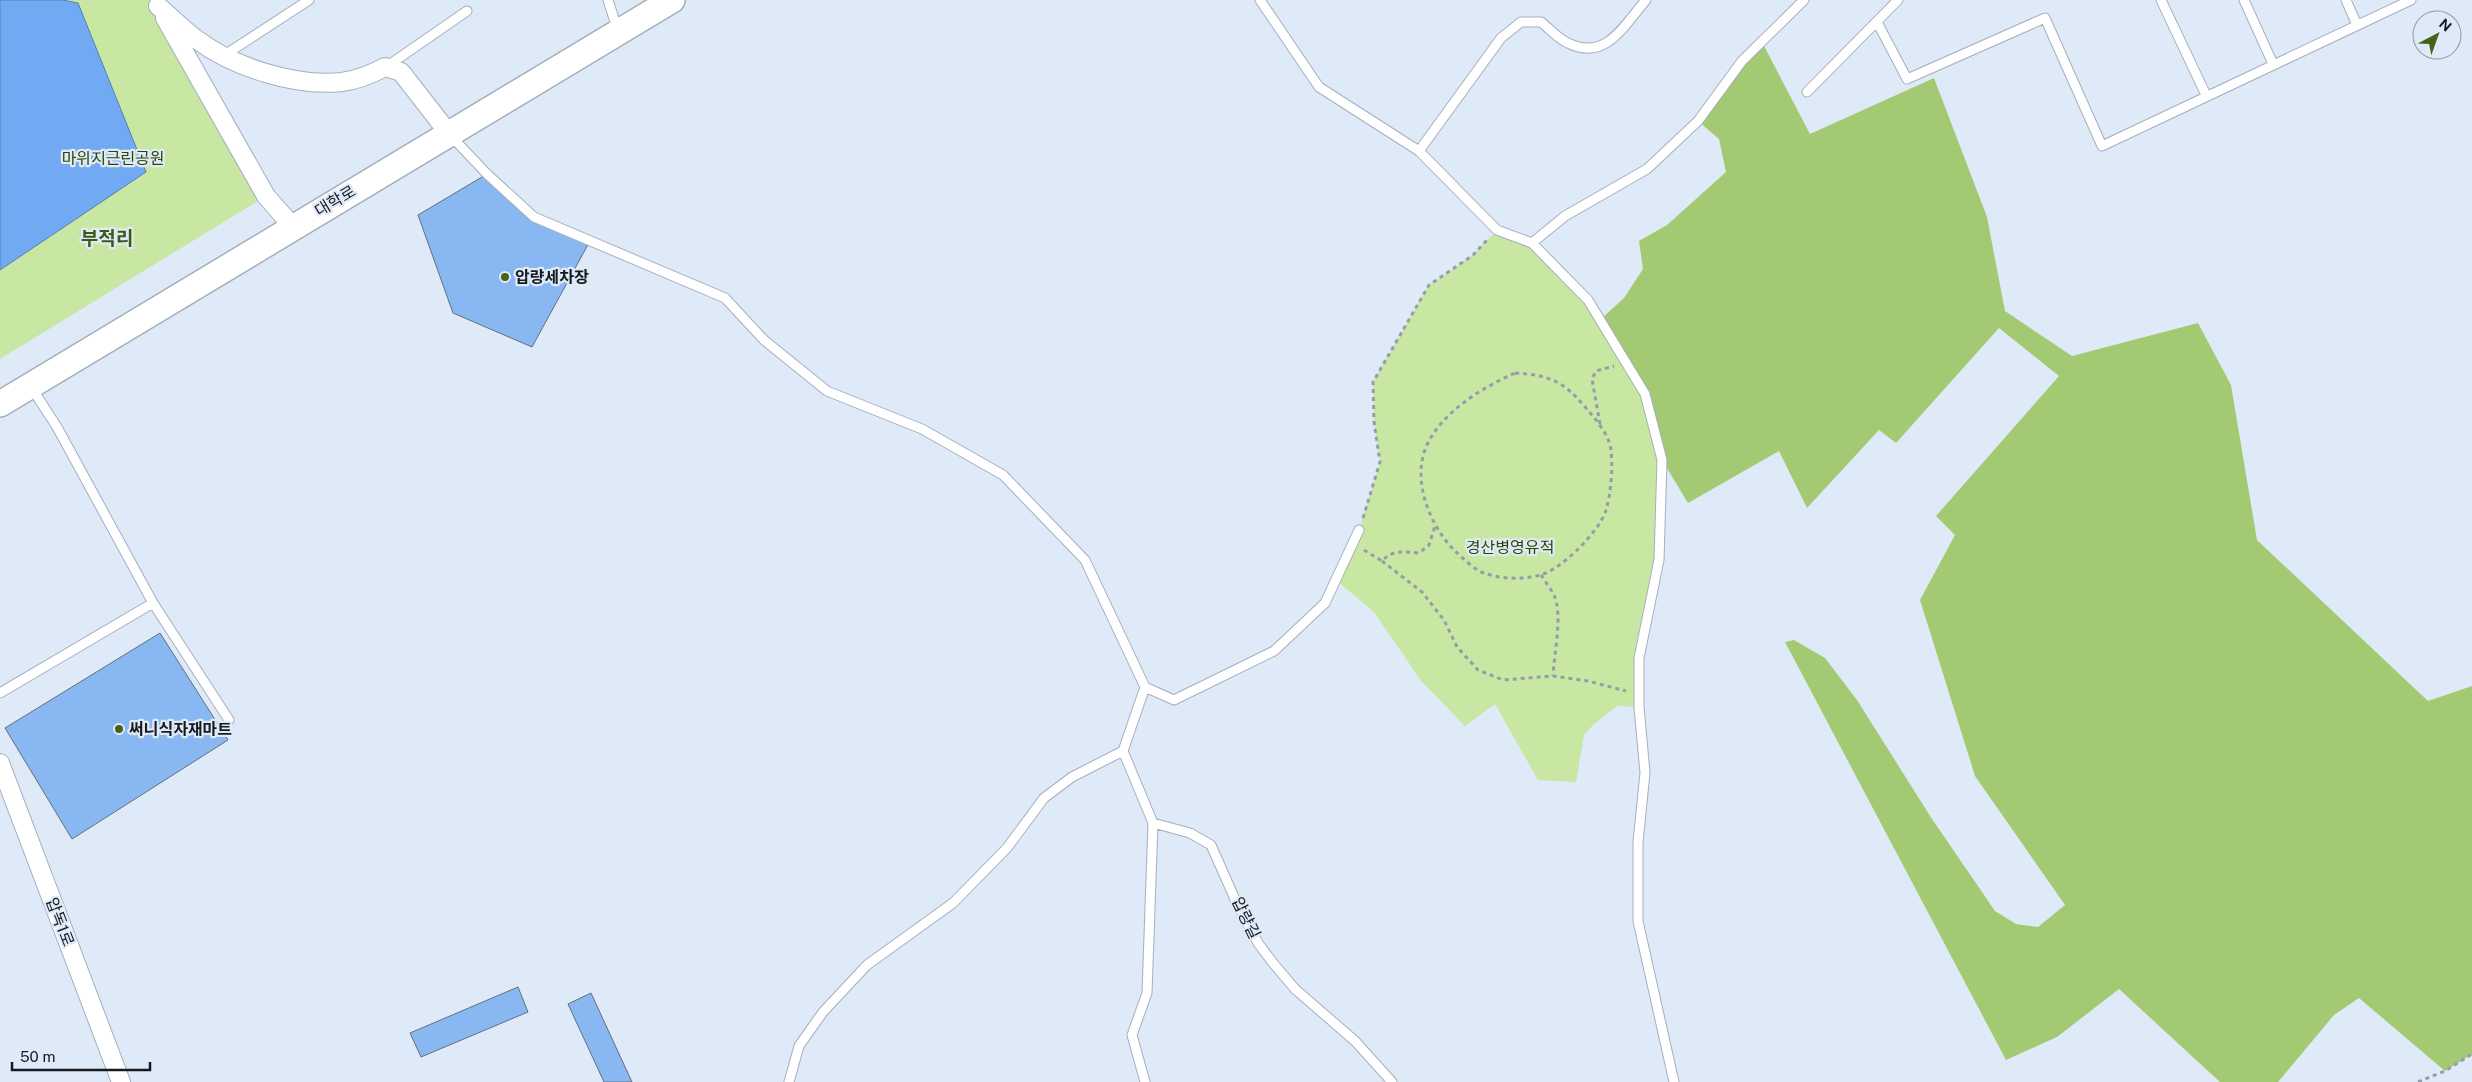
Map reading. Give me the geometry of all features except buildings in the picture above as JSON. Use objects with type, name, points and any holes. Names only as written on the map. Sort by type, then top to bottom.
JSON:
[{"type":"main road","name":"대학로","points":[[0,404],[672,0]]},
{"type":"street","points":[[157,3],[197,40],[232,61],[273,75],[308,81],[342,82],[369,75],[385,67],[401,72],[450,135]]},
{"type":"street","points":[[157,3],[266,196],[292,228]]},
{"type":"street","name":"압독1로","points":[[0,763],[121,1082]]},
{"type":"lane","points":[[223,56],[309,0]]},
{"type":"lane","points":[[608,0],[619,32]]},
{"type":"lane","points":[[1260,0],[1319,87],[1419,151],[1497,230],[1532,243],[1588,300],[1646,394],[1662,460],[1659,560],[1640,658],[1639,696],[1645,773],[1638,842],[1638,921],[1674,1082]]},
{"type":"lane","points":[[1419,151],[1501,38],[1521,22],[1541,22],[1567,43],[1592,50],[1607,44],[1646,0]]},
{"type":"lane","points":[[1532,243],[1565,216],[1647,169],[1698,121],[1742,61],[1804,0]]},
{"type":"lane","points":[[1806,92],[1898,0]]},
{"type":"lane","points":[[2161,0],[2206,96]]},
{"type":"lane","points":[[2244,0],[2273,64]]},
{"type":"lane","points":[[2346,0],[2357,25]]},
{"type":"lane","points":[[1878,22],[1907,79],[2045,18],[2102,146],[2411,0]]},
{"type":"lane","points":[[385,67],[467,11]]},
{"type":"lane","points":[[450,135],[487,174],[534,217],[726,298],[764,340],[827,391],[922,429],[1002,475],[1085,560],[1145,687],[1174,700],[1274,651],[1325,602],[1359,530]]},
{"type":"lane","points":[[31,387],[57,427],[153,603],[229,720]]},
{"type":"lane","points":[[0,693],[153,603]]},
{"type":"lane","points":[[1145,687],[1123,751],[1153,824],[1147,993],[1132,1036],[1145,1082]]},
{"type":"lane","points":[[789,1082],[799,1046],[823,1012],[867,965],[953,903],[1008,848],[1044,798],[1072,777],[1123,751]]},
{"type":"lane","name":"압량길","points":[[1153,824],[1190,833],[1211,845],[1238,906],[1258,943],[1273,963],[1296,989],[1355,1041],[1392,1082]]},
{"type":"path","points":[[1359,530],[1380,462],[1374,422],[1373,382],[1429,285],[1473,255],[1497,230]]},
{"type":"path","points":[[1600,425],[1572,391],[1554,379],[1536,374],[1516,373],[1476,393],[1443,423],[1429,439],[1423,458],[1421,478],[1425,500],[1436,525],[1455,550],[1482,573],[1508,579],[1541,575],[1563,562],[1593,533],[1606,512],[1610,484],[1611,449],[1600,425],[1592,379],[1596,371],[1627,363]]},
{"type":"path","points":[[1382,561],[1388,554],[1397,552],[1419,553],[1430,545],[1436,525]]},
{"type":"path","points":[[1353,543],[1382,561],[1422,592],[1444,620],[1457,646],[1478,670],[1503,680],[1553,676],[1616,687],[1639,696]]},
{"type":"path","points":[[1541,575],[1555,596],[1558,626],[1553,676]]},
{"type":"path","points":[[2418,1082],[2445,1071],[2472,1054]]},
{"type":"green space","name":"마위지근린공원","points":[[0,0],[152,0],[266,196],[0,359]]},
{"type":"green space","points":[[1762,42],[1810,134],[1934,78],[1987,217],[2005,311],[2072,356],[2198,323],[2231,385],[2257,540],[2428,701],[2472,686],[2472,1054],[2445,1071],[2359,998],[2334,1015],[2278,1082],[2220,1082],[2119,989],[2057,1037],[2006,1060],[1785,642],[1794,640],[1825,658],[1857,700],[1932,819],[1995,911],[2016,924],[2038,927],[2065,905],[1975,776],[1920,600],[1955,535],[1936,516],[2059,376],[1999,328],[1896,443],[1879,430],[1807,508],[1779,451],[1688,503],[1662,460],[1645,394],[1600,320],[1624,298],[1643,269],[1639,241],[1667,225],[1726,172],[1719,139],[1698,121]]},
{"type":"green space","name":"경산병영유적","points":[[1497,230],[1524,240],[1588,300],[1645,394],[1662,460],[1659,560],[1639,658],[1639,707],[1617,706],[1593,725],[1584,735],[1576,782],[1538,780],[1495,704],[1465,726],[1422,682],[1374,612],[1336,580],[1359,530],[1380,462],[1374,422],[1373,382],[1429,285],[1473,255]]},
{"type":"water","points":[[0,0],[63,0],[78,3],[146,172],[0,270]]},
{"type":"place","name":"압량세차장","points":[[505,277]]},
{"type":"place","name":"써니식자재마트","points":[[119,729]]},
{"type":"district","name":"부적리","points":[[107,238]]}]
